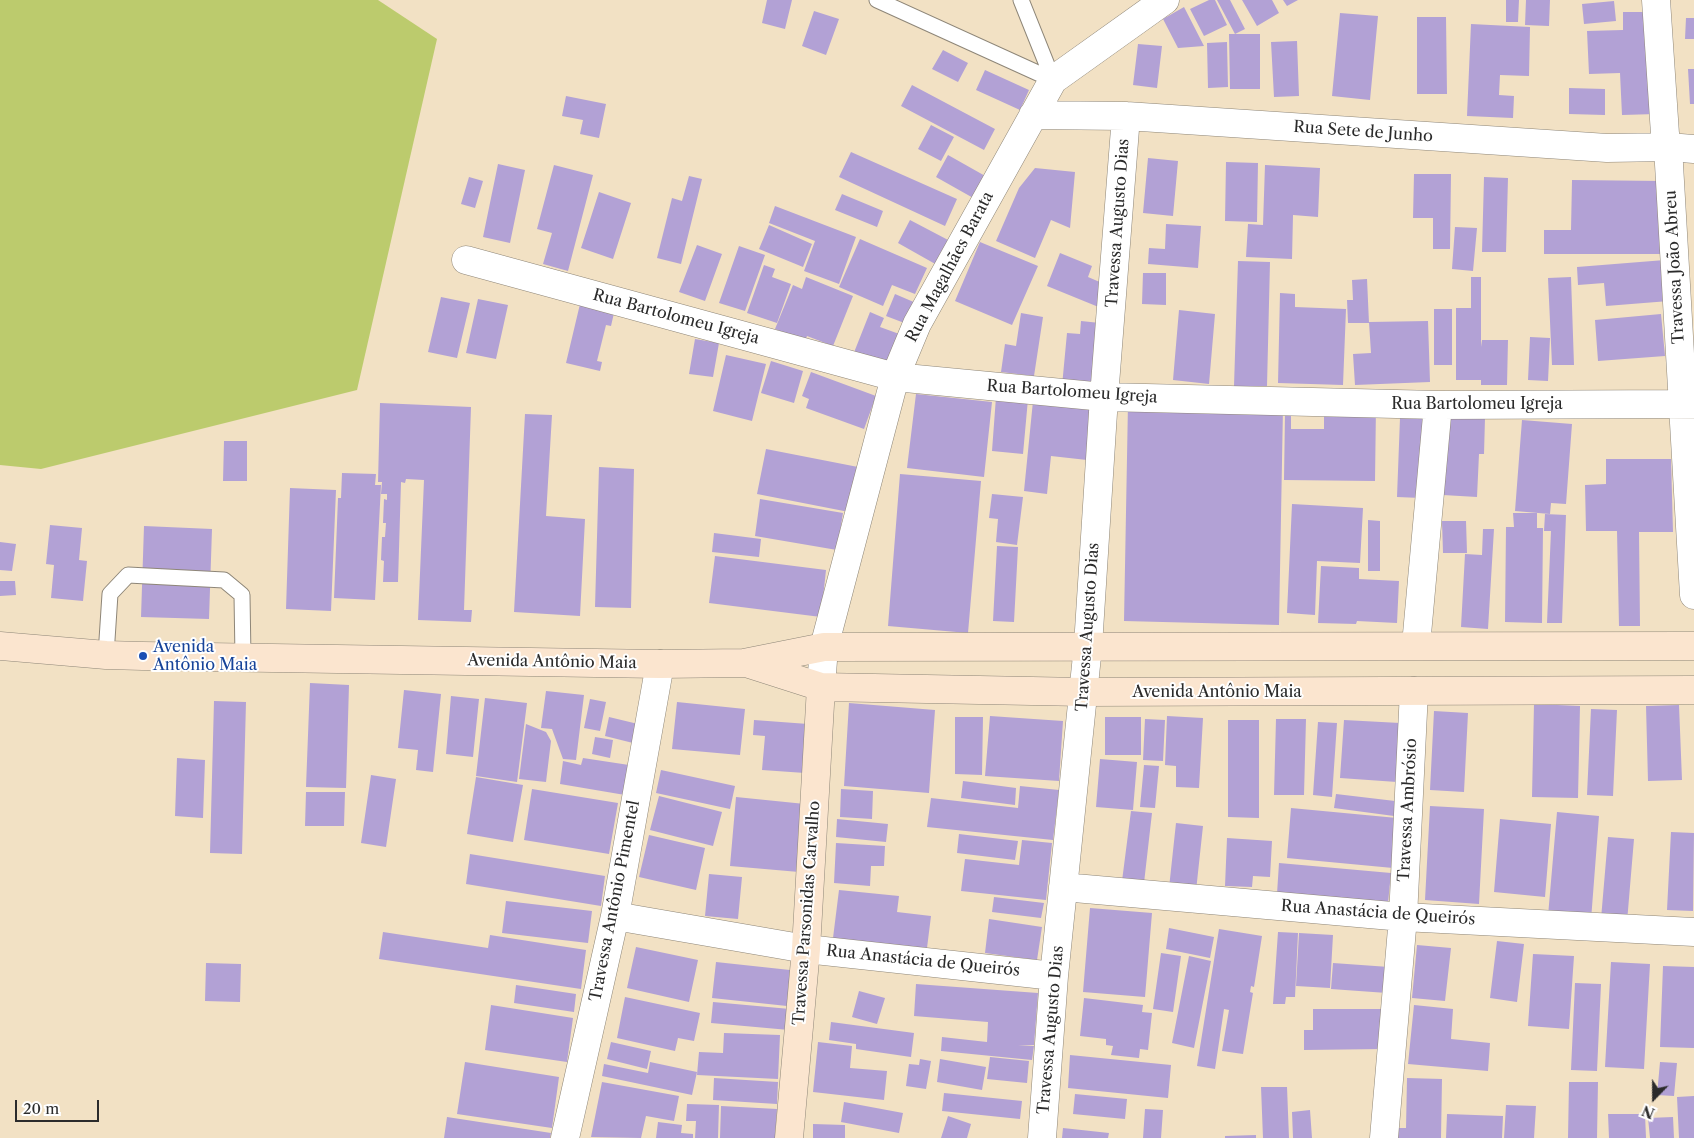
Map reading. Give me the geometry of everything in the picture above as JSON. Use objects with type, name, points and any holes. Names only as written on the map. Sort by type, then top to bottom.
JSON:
[{"type":"main road","name":"Avenida Antônio Maia","points":[[0,646],[106,655],[660,664],[744,663],[824,647],[1694,646]]},
{"type":"main road","name":"Avenida Antônio Maia","points":[[744,663],[821,687],[1084,692],[1694,690]]},
{"type":"main road","name":"Travessa Parsonidas Carvalho","points":[[789,1138],[806,948],[821,687]]},
{"type":"street","name":"Rua Magalhães Barata","points":[[821,687],[824,647],[895,377],[917,324],[1053,80],[1165,0]]},
{"type":"street","name":"Travessa João Abreu","points":[[1656,0],[1665,134],[1681,148],[1694,595]]},
{"type":"street","name":"Rua Sete de Junho","points":[[1033,115],[1126,116],[1607,148],[1681,148]]},
{"type":"street","name":"Travessa Augusto Dias","points":[[1042,1138],[1054,976],[1088,646],[1104,397],[1126,116]]},
{"type":"street","name":"Rua Bartolomeu Igreja","points":[[466,260],[895,377],[1104,397],[1438,405],[1688,404]]},
{"type":"street","points":[[1416,645],[1438,405]]},
{"type":"street","name":"Travessa Antônio Pimentel","points":[[564,1138],[615,916],[660,664]]},
{"type":"street","name":"Travessa Ambrósio","points":[[1384,1138],[1402,917],[1414,691]]},
{"type":"street","name":"Rua Anastácia de Queirós","points":[[1063,887],[1402,917],[1694,932]]},
{"type":"street","name":"Rua Anastácia de Queirós","points":[[615,916],[806,948],[1054,976]]},
{"type":"lane","points":[[877,0],[1053,80]]},
{"type":"lane","points":[[1021,0],[1053,80]]},
{"type":"lane","points":[[106,655],[110,594],[128,575],[224,580],[242,596],[243,658]]},
{"type":"green space","points":[[0,0],[378,0],[437,39],[357,390],[41,469],[0,465]]},
{"type":"building","points":[[767,0],[792,0],[785,29],[762,23]]},
{"type":"building","points":[[1209,0],[1215,0],[1227,25],[1204,36],[1190,9]]},
{"type":"building","points":[[1217,0],[1230,0],[1245,29],[1235,34]]},
{"type":"building","points":[[1242,0],[1272,0],[1279,13],[1257,26]]},
{"type":"building","points":[[1283,0],[1298,0],[1287,6]]},
{"type":"building","points":[[1506,0],[1519,0],[1518,22],[1506,22]]},
{"type":"building","points":[[1526,0],[1550,0],[1549,26],[1525,25]]},
{"type":"building","points":[[1614,1],[1616,21],[1584,24],[1582,4]]},
{"type":"building","points":[[1184,7],[1204,46],[1178,48],[1163,19]]},
{"type":"building","points":[[814,11],[839,19],[826,55],[802,46]]},
{"type":"building","points":[[1623,12],[1652,12],[1656,114],[1622,115],[1620,73],[1589,74],[1587,31],[1623,30]]},
{"type":"building","points":[[1340,13],[1378,16],[1370,100],[1332,96]]},
{"type":"building","points":[[1417,17],[1446,17],[1447,94],[1417,94]]},
{"type":"building","points":[[1686,18],[1694,18],[1694,39],[1685,39]]},
{"type":"building","points":[[1471,24],[1530,27],[1529,76],[1500,75],[1499,95],[1514,96],[1513,118],[1467,116]]},
{"type":"building","points":[[1229,34],[1260,34],[1260,89],[1230,89]]},
{"type":"building","points":[[1297,41],[1299,96],[1274,97],[1271,42]]},
{"type":"building","points":[[1227,42],[1228,87],[1208,88],[1207,43]]},
{"type":"building","points":[[1138,44],[1162,46],[1157,88],[1133,85]]},
{"type":"building","points":[[943,50],[968,63],[958,82],[932,69]]},
{"type":"building","points":[[1688,69],[1694,69],[1694,104],[1690,104]]},
{"type":"building","points":[[985,70],[1029,90],[1020,110],[976,90]]},
{"type":"building","points":[[912,85],[995,129],[984,150],[901,106]]},
{"type":"building","points":[[1569,88],[1605,89],[1605,115],[1569,114]]},
{"type":"building","points":[[566,96],[606,104],[599,138],[580,134],[583,120],[562,116]]},
{"type":"building","points":[[931,125],[954,137],[941,161],[918,149]]},
{"type":"building","points":[[851,152],[957,199],[945,226],[839,177]]},
{"type":"building","points":[[948,155],[987,177],[975,199],[936,177]]},
{"type":"building","points":[[1148,158],[1178,161],[1173,216],[1143,213]]},
{"type":"building","points":[[1226,162],[1258,163],[1257,222],[1225,221]]},
{"type":"building","points":[[498,164],[525,170],[510,243],[483,237]]},
{"type":"building","points":[[554,165],[593,175],[568,271],[543,264],[552,233],[537,229]]},
{"type":"building","points":[[1265,165],[1320,168],[1318,217],[1293,215],[1292,259],[1246,257],[1248,224],[1263,225]]},
{"type":"building","points":[[1035,168],[1075,172],[1070,228],[1051,220],[1035,258],[996,241],[1019,188]]},
{"type":"building","points":[[1414,174],[1451,174],[1450,249],[1433,249],[1433,218],[1413,218]]},
{"type":"building","points":[[689,176],[702,179],[681,264],[657,258],[672,198],[682,201]]},
{"type":"building","points":[[469,177],[483,181],[475,208],[461,204]]},
{"type":"building","points":[[1484,177],[1508,178],[1506,252],[1482,252]]},
{"type":"building","points":[[1572,180],[1663,181],[1663,254],[1544,254],[1544,230],[1571,230]]},
{"type":"building","points":[[599,192],[631,203],[613,259],[581,248]]},
{"type":"building","points":[[842,194],[883,211],[877,227],[835,210]]},
{"type":"building","points":[[775,206],[856,237],[839,284],[804,271],[815,241],[769,223]]},
{"type":"building","points":[[910,220],[950,241],[937,265],[898,243]]},
{"type":"building","points":[[1166,224],[1201,226],[1198,268],[1148,264],[1149,248],[1165,249]]},
{"type":"building","points":[[769,225],[812,244],[803,267],[759,249]]},
{"type":"building","points":[[1455,227],[1477,228],[1473,271],[1452,269]]},
{"type":"building","points":[[860,239],[927,268],[915,294],[892,285],[883,306],[839,287]]},
{"type":"building","points":[[980,242],[1038,266],[1012,325],[955,301]]},
{"type":"building","points":[[697,245],[722,254],[705,301],[679,292]]},
{"type":"building","points":[[739,246],[765,255],[745,311],[719,303]]},
{"type":"building","points":[[1060,253],[1092,266],[1088,277],[1109,286],[1101,308],[1047,286]]},
{"type":"building","points":[[1665,260],[1669,301],[1606,306],[1604,283],[1578,285],[1577,267]]},
{"type":"building","points":[[1238,261],[1270,262],[1267,386],[1234,386]]},
{"type":"building","points":[[764,265],[775,269],[772,277],[791,284],[777,323],[747,313]]},
{"type":"building","points":[[1143,273],[1166,273],[1166,305],[1142,304]]},
{"type":"building","points":[[806,277],[853,296],[833,346],[807,336],[805,341],[775,329],[793,285],[802,289]]},
{"type":"building","points":[[1471,277],[1481,277],[1481,347],[1482,340],[1508,340],[1507,385],[1481,385],[1481,380],[1456,380],[1456,308],[1471,308]]},
{"type":"building","points":[[1571,277],[1574,365],[1552,365],[1548,278]]},
{"type":"building","points":[[1367,279],[1369,323],[1348,323],[1347,300],[1353,300],[1352,280]]},
{"type":"building","points":[[1280,293],[1295,294],[1295,307],[1346,309],[1343,385],[1278,383]]},
{"type":"building","points":[[895,294],[916,303],[907,324],[886,316]]},
{"type":"building","points":[[441,297],[470,303],[457,358],[428,352]]},
{"type":"building","points":[[478,299],[508,305],[496,359],[466,353]]},
{"type":"building","points":[[580,304],[614,313],[611,326],[606,325],[597,361],[602,362],[600,371],[566,363]]},
{"type":"building","points":[[1434,309],[1452,309],[1452,365],[1434,365]]},
{"type":"building","points":[[1179,310],[1215,314],[1209,384],[1173,380]]},
{"type":"building","points":[[870,312],[884,318],[880,327],[902,335],[889,369],[853,355]]},
{"type":"building","points":[[1021,313],[1043,317],[1034,376],[1001,372],[1005,344],[1016,346]]},
{"type":"building","points":[[1661,314],[1665,356],[1598,361],[1595,320]]},
{"type":"building","points":[[1081,321],[1100,323],[1093,389],[1062,386],[1067,333],[1080,334]]},
{"type":"building","points":[[1428,321],[1430,382],[1355,385],[1353,354],[1371,353],[1369,322]]},
{"type":"building","points":[[1530,337],[1550,338],[1548,381],[1528,380]]},
{"type":"building","points":[[695,339],[719,343],[713,377],[689,374]]},
{"type":"building","points":[[726,355],[766,364],[752,421],[713,411]]},
{"type":"building","points":[[771,361],[803,371],[794,403],[761,393]]},
{"type":"building","points":[[811,372],[876,396],[864,429],[806,408],[809,399],[802,396]]},
{"type":"building","points":[[916,394],[992,402],[984,477],[907,468]]},
{"type":"building","points":[[996,397],[1028,399],[1023,454],[992,451]]},
{"type":"building","points":[[1033,401],[1093,408],[1087,460],[1051,456],[1047,494],[1024,491]]},
{"type":"building","points":[[380,403],[471,407],[464,610],[472,610],[471,622],[418,620],[424,480],[406,479],[405,483],[401,482],[398,582],[383,582],[384,561],[381,560],[382,537],[385,537],[386,523],[383,523],[384,499],[387,500],[387,494],[381,494],[382,482],[378,482]]},
{"type":"building","points":[[1128,403],[1283,407],[1279,625],[1124,621]]},
{"type":"building","points":[[1324,404],[1376,405],[1375,481],[1284,480],[1285,413],[1291,414],[1291,429],[1324,429]]},
{"type":"building","points":[[525,414],[552,415],[546,516],[585,519],[580,616],[514,612]]},
{"type":"building","points":[[1446,417],[1485,418],[1484,454],[1479,454],[1477,497],[1443,495]]},
{"type":"building","points":[[1400,418],[1425,419],[1421,498],[1397,497]]},
{"type":"building","points":[[1522,420],[1572,424],[1566,504],[1551,503],[1550,514],[1515,511]]},
{"type":"building","points":[[224,441],[247,441],[247,481],[223,481]]},
{"type":"building","points":[[766,449],[858,467],[849,512],[757,494]]},
{"type":"building","points":[[1606,459],[1671,459],[1673,532],[1639,532],[1640,626],[1619,626],[1617,531],[1586,531],[1585,485],[1606,484]]},
{"type":"building","points":[[599,467],[634,469],[631,608],[595,607]]},
{"type":"building","points":[[342,473],[376,474],[375,485],[381,485],[375,600],[334,598],[338,498],[341,498]]},
{"type":"building","points":[[900,474],[981,481],[968,633],[888,626]]},
{"type":"building","points":[[290,488],[336,490],[331,611],[286,609]]},
{"type":"building","points":[[992,494],[1023,497],[1017,545],[996,542],[998,519],[989,518]]},
{"type":"building","points":[[760,499],[843,513],[837,550],[755,536]]},
{"type":"building","points":[[1292,504],[1363,508],[1360,563],[1317,561],[1315,615],[1287,613]]},
{"type":"building","points":[[1513,513],[1537,513],[1537,528],[1543,528],[1542,623],[1505,622],[1506,527],[1514,527]]},
{"type":"building","points":[[1545,514],[1566,515],[1562,623],[1547,623],[1551,531],[1544,531]]},
{"type":"building","points":[[1368,520],[1380,521],[1380,571],[1368,571]]},
{"type":"building","points":[[1442,521],[1466,521],[1467,553],[1443,553]]},
{"type":"building","points":[[50,525],[82,528],[79,560],[87,561],[83,601],[51,598],[54,565],[46,564]]},
{"type":"building","points":[[144,526],[212,529],[209,619],[141,617]]},
{"type":"building","points":[[1483,529],[1494,529],[1488,629],[1461,627],[1465,554],[1482,555]]},
{"type":"building","points":[[714,533],[761,539],[759,557],[712,552]]},
{"type":"building","points":[[0,542],[16,544],[12,571],[0,570]]},
{"type":"building","points":[[997,546],[1018,547],[1014,622],[993,621]]},
{"type":"building","points":[[715,556],[826,570],[821,617],[709,603]]},
{"type":"building","points":[[1321,566],[1359,568],[1359,579],[1399,581],[1397,623],[1357,621],[1356,624],[1318,623]]},
{"type":"building","points":[[0,581],[15,581],[16,595],[0,596]]},
{"type":"building","points":[[310,683],[349,685],[346,788],[306,787]]},
{"type":"building","points":[[404,690],[441,694],[433,772],[416,770],[418,750],[398,748]]},
{"type":"building","points":[[546,691],[584,695],[576,760],[563,759],[552,729],[541,728]]},
{"type":"building","points":[[451,696],[479,699],[473,757],[446,754]]},
{"type":"building","points":[[485,698],[527,703],[517,782],[476,776]]},
{"type":"building","points":[[590,699],[606,702],[600,731],[584,728]]},
{"type":"building","points":[[214,701],[246,702],[242,854],[210,853]]},
{"type":"building","points":[[677,702],[745,709],[740,755],[672,749]]},
{"type":"building","points":[[849,703],[935,710],[929,793],[844,786]]},
{"type":"building","points":[[1534,704],[1580,706],[1578,798],[1532,797]]},
{"type":"building","points":[[1679,705],[1682,780],[1648,781],[1646,706]]},
{"type":"building","points":[[1591,709],[1617,710],[1613,796],[1587,795]]},
{"type":"building","points":[[1434,711],[1468,713],[1464,792],[1430,790]]},
{"type":"building","points":[[990,716],[1063,721],[1059,781],[985,776]]},
{"type":"building","points":[[1167,716],[1203,718],[1199,788],[1176,787],[1176,766],[1165,765]]},
{"type":"building","points":[[609,717],[638,724],[633,743],[605,736]]},
{"type":"building","points":[[955,717],[983,717],[982,775],[955,774]]},
{"type":"building","points":[[1105,717],[1141,717],[1141,755],[1105,755]]},
{"type":"building","points":[[1145,719],[1165,720],[1163,761],[1143,760]]},
{"type":"building","points":[[1276,719],[1306,719],[1304,795],[1274,795]]},
{"type":"building","points":[[754,720],[808,724],[805,773],[762,770],[765,736],[753,735]]},
{"type":"building","points":[[1228,720],[1259,720],[1259,818],[1228,817]]},
{"type":"building","points":[[1344,720],[1400,723],[1397,782],[1340,778]]},
{"type":"building","points":[[1318,722],[1337,723],[1332,797],[1313,795]]},
{"type":"building","points":[[526,724],[546,732],[551,741],[546,782],[519,779]]},
{"type":"building","points":[[595,737],[613,740],[610,758],[592,754]]},
{"type":"building","points":[[177,758],[205,760],[203,818],[175,816]]},
{"type":"building","points":[[583,758],[629,765],[625,795],[560,784],[563,761],[581,765]]},
{"type":"building","points":[[1100,759],[1137,762],[1133,810],[1096,807]]},
{"type":"building","points":[[1144,765],[1159,766],[1155,808],[1140,807]]},
{"type":"building","points":[[661,770],[735,786],[730,809],[656,793]]},
{"type":"building","points":[[371,775],[396,779],[386,847],[361,843]]},
{"type":"building","points":[[476,777],[523,785],[513,842],[467,834]]},
{"type":"building","points":[[963,781],[1016,788],[1015,805],[961,798]]},
{"type":"building","points":[[1020,786],[1059,790],[1053,840],[927,827],[931,798],[1018,808]]},
{"type":"building","points":[[532,789],[618,803],[609,854],[524,840]]},
{"type":"building","points":[[841,789],[873,791],[872,819],[840,817]]},
{"type":"building","points":[[306,792],[345,792],[344,826],[305,826]]},
{"type":"building","points":[[1336,794],[1395,801],[1394,816],[1334,808]]},
{"type":"building","points":[[659,796],[722,812],[713,846],[650,830]]},
{"type":"building","points":[[736,797],[805,804],[799,872],[730,866]]},
{"type":"building","points":[[1430,806],[1484,809],[1479,904],[1425,900]]},
{"type":"building","points":[[1291,808],[1397,818],[1393,868],[1287,858]]},
{"type":"building","points":[[1131,811],[1152,813],[1144,883],[1122,881]]},
{"type":"building","points":[[1557,812],[1599,816],[1591,920],[1548,916]]},
{"type":"building","points":[[837,819],[888,824],[886,842],[836,837]]},
{"type":"building","points":[[1500,819],[1551,824],[1545,897],[1494,892]]},
{"type":"building","points":[[1176,823],[1203,826],[1196,891],[1169,888]]},
{"type":"building","points":[[1671,832],[1694,833],[1693,911],[1667,910]]},
{"type":"building","points":[[959,834],[1018,841],[1015,860],[957,853]]},
{"type":"building","points":[[649,835],[705,848],[696,890],[639,877]]},
{"type":"building","points":[[1608,837],[1634,839],[1627,922],[1601,919]]},
{"type":"building","points":[[1227,838],[1272,841],[1270,877],[1253,876],[1252,887],[1225,886]]},
{"type":"building","points":[[1022,840],[1052,843],[1046,900],[961,891],[965,859],[1019,865]]},
{"type":"building","points":[[836,843],[885,846],[884,866],[871,866],[870,886],[834,883]]},
{"type":"building","points":[[470,854],[605,876],[601,906],[466,884]]},
{"type":"building","points":[[1279,863],[1391,873],[1388,903],[1277,894]]},
{"type":"building","points":[[709,874],[742,877],[738,919],[705,916]]},
{"type":"building","points":[[839,890],[899,896],[897,912],[931,916],[927,948],[833,938]]},
{"type":"building","points":[[994,897],[1044,903],[1041,918],[992,912]]},
{"type":"building","points":[[506,901],[592,911],[588,943],[502,933]]},
{"type":"building","points":[[1090,908],[1152,913],[1145,997],[1083,992]]},
{"type":"building","points":[[989,919],[1042,927],[1037,960],[985,953]]},
{"type":"building","points":[[1169,928],[1214,937],[1210,958],[1166,949]]},
{"type":"building","points":[[1219,929],[1262,936],[1254,987],[1251,986],[1250,992],[1253,993],[1243,1054],[1222,1051],[1229,1010],[1224,1009],[1215,1069],[1197,1066]]},
{"type":"building","points":[[383,932],[488,948],[490,935],[586,950],[581,989],[379,959]]},
{"type":"building","points":[[1278,932],[1298,933],[1295,997],[1286,997],[1285,1004],[1273,1004]]},
{"type":"building","points":[[1299,933],[1333,935],[1330,988],[1296,986]]},
{"type":"building","points":[[1497,941],[1524,944],[1517,1002],[1490,998]]},
{"type":"building","points":[[1417,945],[1451,948],[1445,1001],[1412,998]]},
{"type":"building","points":[[636,947],[698,960],[689,1002],[627,988]]},
{"type":"building","points":[[1161,953],[1181,956],[1173,1012],[1153,1009]]},
{"type":"building","points":[[1533,954],[1574,956],[1569,1029],[1528,1026]]},
{"type":"building","points":[[1189,956],[1211,961],[1194,1048],[1172,1043]]},
{"type":"building","points":[[716,962],[790,970],[787,1006],[712,998]]},
{"type":"building","points":[[1611,962],[1650,964],[1644,1069],[1605,1067]]},
{"type":"building","points":[[206,963],[241,964],[240,1002],[205,1001]]},
{"type":"building","points":[[1333,963],[1389,967],[1387,993],[1331,989]]},
{"type":"building","points":[[1663,966],[1694,967],[1694,1048],[1660,1047]]},
{"type":"building","points":[[1575,983],[1601,984],[1597,1071],[1571,1070]]},
{"type":"building","points":[[916,984],[1038,993],[1034,1045],[1018,1045],[1034,1046],[1032,1060],[941,1051],[942,1037],[987,1042],[988,1022],[914,1016]]},
{"type":"building","points":[[516,985],[576,994],[574,1012],[514,1003]]},
{"type":"building","points":[[859,991],[885,998],[877,1024],[852,1017]]},
{"type":"building","points":[[625,997],[700,1013],[694,1041],[678,1038],[675,1051],[617,1038]]},
{"type":"building","points":[[1084,998],[1143,1005],[1142,1012],[1152,1013],[1148,1050],[1140,1049],[1139,1058],[1111,1055],[1113,1046],[1106,1045],[1106,1039],[1080,1036]]},
{"type":"building","points":[[713,1002],[790,1009],[789,1030],[711,1023]]},
{"type":"building","points":[[491,1005],[573,1018],[567,1062],[485,1050]]},
{"type":"building","points":[[1414,1005],[1453,1009],[1451,1039],[1490,1043],[1488,1071],[1408,1064]]},
{"type":"building","points":[[1313,1009],[1384,1009],[1384,1049],[1304,1050],[1304,1030],[1313,1030]]},
{"type":"building","points":[[831,1022],[914,1033],[911,1057],[856,1049],[856,1044],[829,1040]]},
{"type":"building","points":[[724,1033],[780,1035],[778,1079],[697,1075],[699,1052],[723,1053]]},
{"type":"building","points":[[611,1042],[651,1051],[647,1069],[607,1059]]},
{"type":"building","points":[[818,1042],[852,1046],[850,1068],[887,1071],[884,1100],[813,1092]]},
{"type":"building","points":[[1070,1055],[1171,1065],[1168,1098],[1068,1088]]},
{"type":"building","points":[[990,1057],[1029,1061],[1027,1083],[987,1079]]},
{"type":"building","points":[[920,1059],[931,1061],[926,1089],[906,1086],[909,1064],[919,1065]]},
{"type":"building","points":[[940,1059],[986,1067],[982,1090],[937,1082]]},
{"type":"building","points":[[465,1062],[559,1077],[552,1128],[457,1114]]},
{"type":"building","points":[[650,1062],[697,1072],[692,1095],[602,1076],[604,1064],[648,1073]]},
{"type":"building","points":[[1660,1062],[1677,1063],[1674,1096],[1657,1095]]},
{"type":"building","points":[[714,1078],[778,1082],[777,1104],[713,1100]]},
{"type":"building","points":[[1407,1078],[1442,1079],[1441,1138],[1397,1138],[1398,1128],[1406,1128]]},
{"type":"building","points":[[602,1082],[679,1096],[674,1121],[646,1116],[641,1138],[591,1137]]},
{"type":"building","points":[[1569,1082],[1598,1082],[1597,1138],[1568,1138]]},
{"type":"building","points":[[1261,1087],[1287,1087],[1289,1138],[1263,1138]]},
{"type":"building","points":[[944,1093],[1022,1101],[1020,1119],[942,1111]]},
{"type":"building","points":[[1075,1094],[1127,1099],[1125,1119],[1073,1114]]},
{"type":"building","points":[[1694,1096],[1694,1138],[1679,1138],[1677,1097]]},
{"type":"building","points":[[844,1102],[903,1113],[899,1133],[841,1122]]},
{"type":"building","points":[[687,1104],[719,1105],[718,1138],[695,1138],[696,1121],[686,1121]]},
{"type":"building","points":[[1506,1105],[1536,1106],[1534,1138],[1504,1138]]},
{"type":"building","points":[[721,1106],[777,1109],[775,1138],[720,1138]]},
{"type":"building","points":[[1145,1109],[1163,1110],[1161,1138],[1143,1138]]},
{"type":"building","points":[[1310,1110],[1312,1138],[1293,1138],[1292,1112]]},
{"type":"building","points":[[1447,1114],[1503,1116],[1502,1138],[1446,1138]]},
{"type":"building","points":[[1608,1114],[1645,1114],[1646,1138],[1609,1138]]},
{"type":"building","points":[[948,1116],[971,1124],[967,1138],[941,1138]]},
{"type":"building","points":[[447,1117],[551,1133],[550,1138],[444,1138]]},
{"type":"building","points":[[1673,1117],[1674,1138],[1650,1138],[1648,1118]]},
{"type":"building","points":[[658,1122],[682,1125],[681,1133],[693,1134],[693,1138],[656,1138]]},
{"type":"building","points":[[813,1124],[845,1125],[845,1138],[813,1138]]},
{"type":"building","points":[[1063,1128],[1109,1133],[1108,1138],[1062,1138]]},
{"type":"building","points":[[1256,1135],[1256,1138],[1225,1138],[1225,1136]]},
{"type":"place","name":"Avenida Antônio Maia","points":[[143,656]]}]
